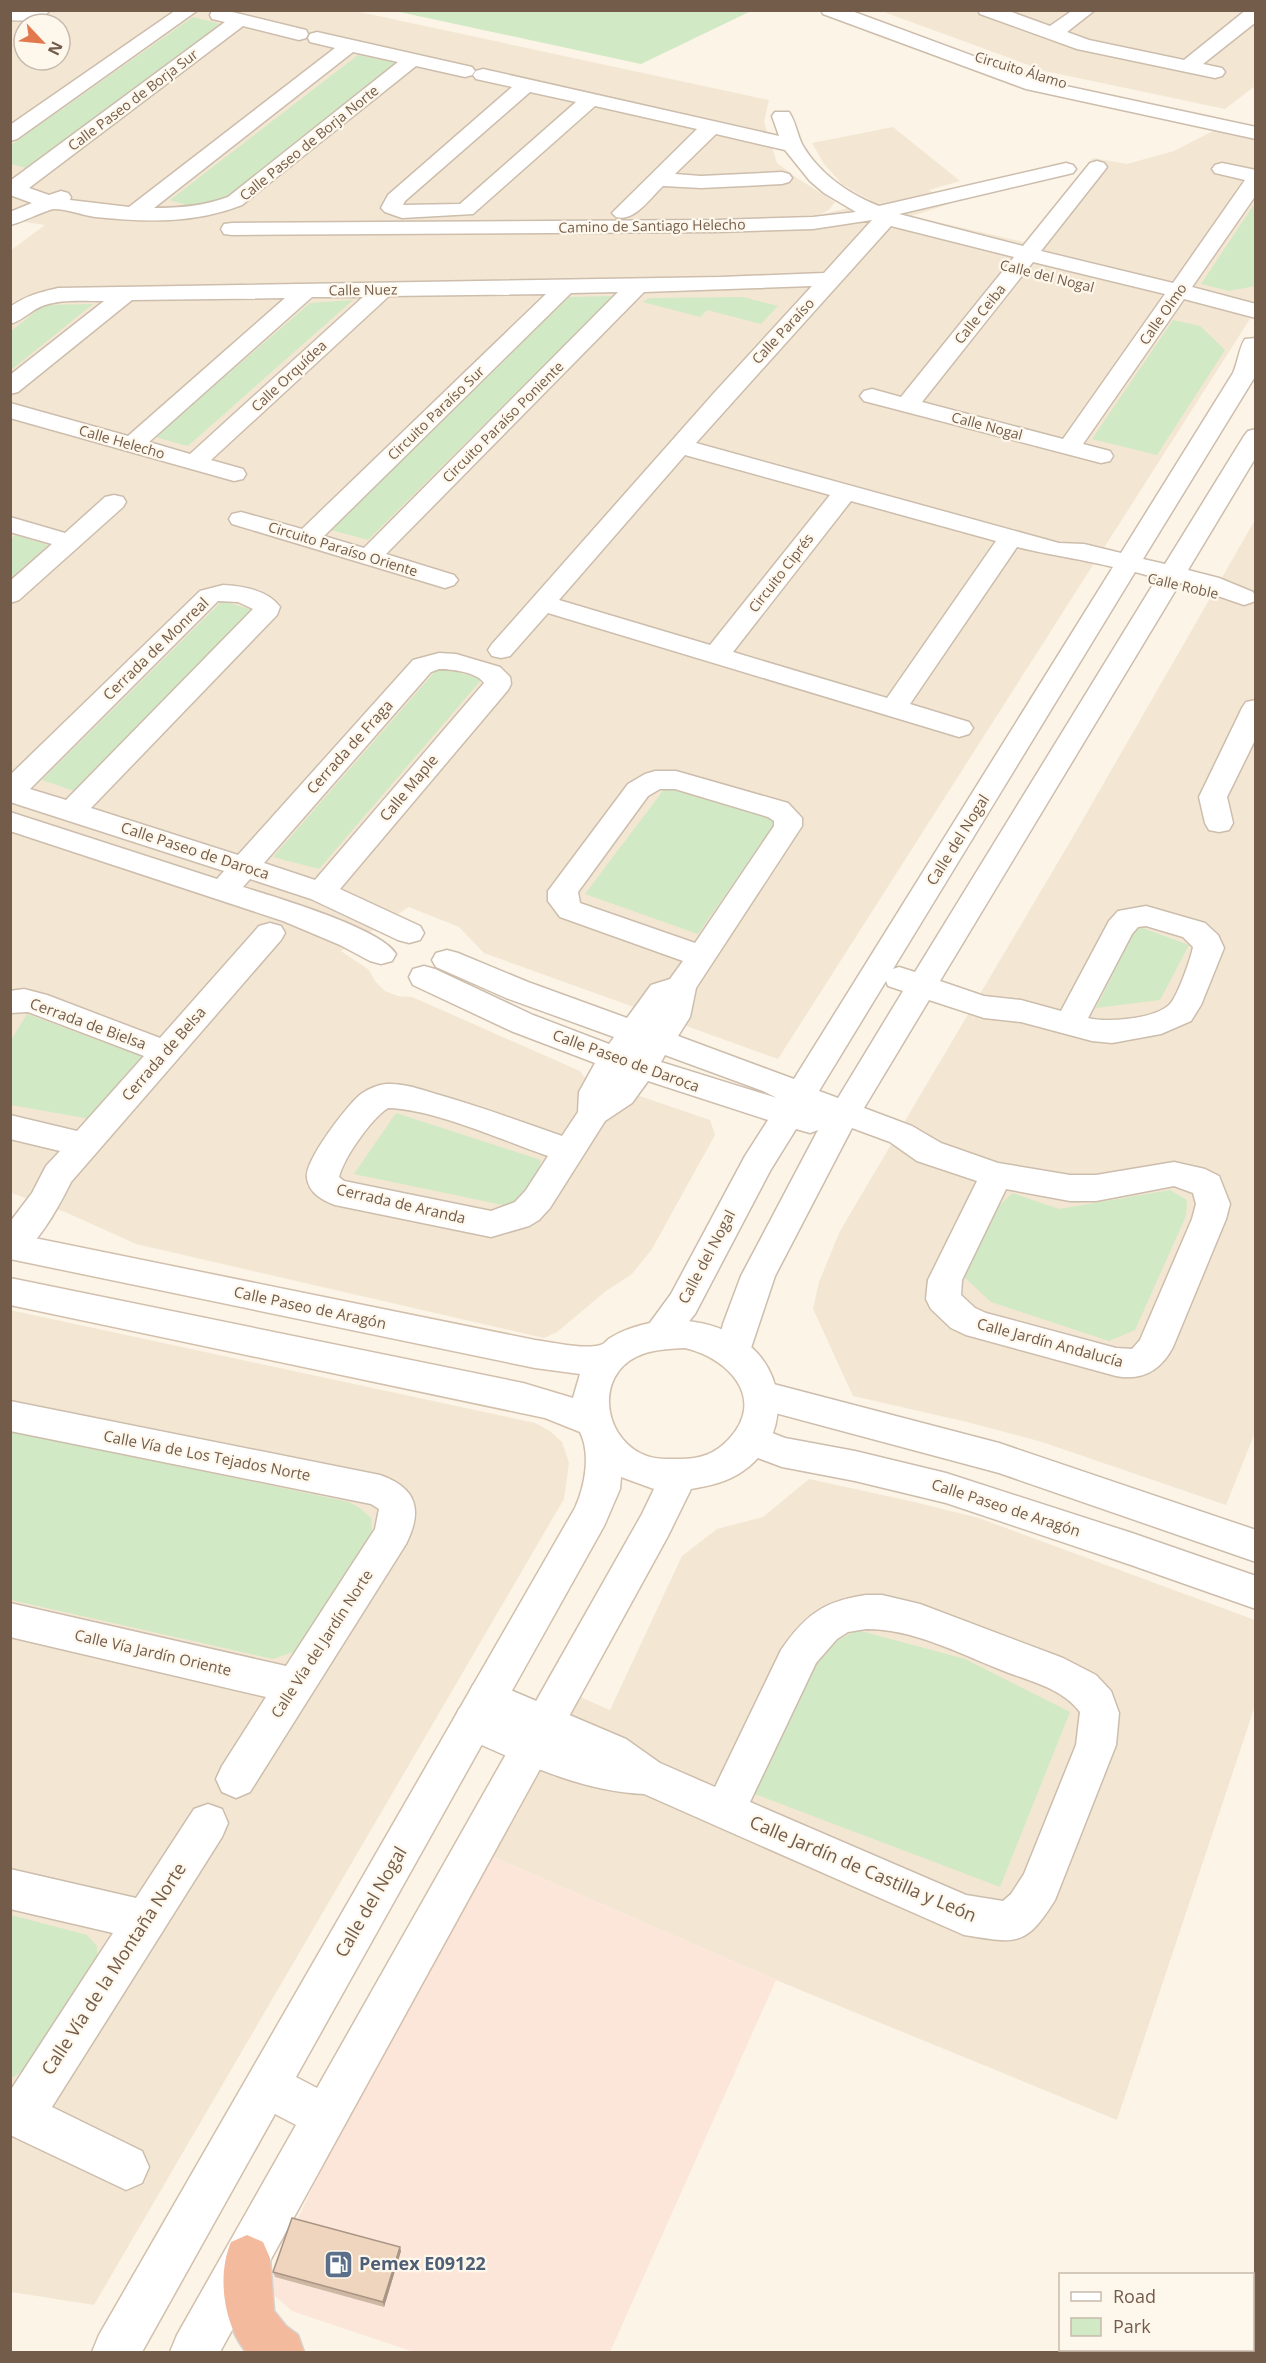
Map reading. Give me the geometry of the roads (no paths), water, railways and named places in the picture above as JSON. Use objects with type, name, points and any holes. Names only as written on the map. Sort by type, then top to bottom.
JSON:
[{"type":"highway","points":[[247,2258],[247,2304],[254,2323],[271,2346],[281,2352]]},
{"type":"street","points":[[10,14],[28,16],[41,10]]},
{"type":"street","points":[[10,135],[189,10]]},
{"type":"street","points":[[197,10],[591,99],[797,151]]},
{"type":"street","name":"Circuito Álamo","points":[[830,10],[896,26]]},
{"type":"street","name":"Circuito Álamo","points":[[853,10],[1033,85],[1256,125]]},
{"type":"street","points":[[865,10],[896,26]]},
{"type":"street","points":[[987,10],[1084,45],[1215,72]]},
{"type":"street","points":[[1052,34],[1086,10]]},
{"type":"street","points":[[1187,67],[1256,12]]},
{"type":"street","name":"Calle Paseo de Borja Sur","points":[[15,184],[240,20]]},
{"type":"street","points":[[136,212],[350,45]]},
{"type":"street","name":"Calle Paseo de Borja Norte","points":[[61,197],[105,213],[162,214],[213,211],[235,201],[413,59]]},
{"type":"street","points":[[526,85],[395,199],[392,208],[402,212],[466,210],[591,99]]},
{"type":"street","name":"Circuito Álamo","points":[[1147,106],[1256,133]]},
{"type":"street","points":[[782,116],[797,151],[815,173],[867,216]]},
{"type":"street","points":[[623,213],[705,128]]},
{"type":"street","name":"Calle Ceiba","points":[[907,405],[1097,167]]},
{"type":"street","name":"Calle Olmo","points":[[1069,447],[1256,178],[1222,169]]},
{"type":"street","name":"Camino de Santiago Helecho","points":[[232,229],[717,226],[802,223],[867,216],[1066,170]]},
{"type":"street","points":[[658,179],[700,182],[782,178]]},
{"type":"street","name":"Calle Paseo de Borja Sur","points":[[15,184],[61,197]]},
{"type":"street","points":[[15,224],[61,197]]},
{"type":"street","name":"Calle del Nogal","points":[[658,1335],[683,1304],[757,1165],[1126,568],[1251,360],[1253,327],[1174,299],[1022,261],[867,216]]},
{"type":"street","name":"Calle Paraíso","points":[[681,446],[831,279],[867,216]]},
{"type":"street","name":"Calle Nuez","points":[[10,316],[42,297],[638,286],[831,279]]},
{"type":"street","name":"Calle Nuez","points":[[721,284],[806,306]]},
{"type":"street","name":"Circuito Paraíso Poniente","points":[[369,557],[638,286]]},
{"type":"street","name":"Circuito Paraíso Sur","points":[[307,538],[565,287]]},
{"type":"street","name":"Calle Orquídea","points":[[194,463],[383,290]]},
{"type":"street","points":[[132,445],[306,291]]},
{"type":"street","points":[[10,387],[126,294]]},
{"type":"street","name":"Calle Nogal","points":[[872,396],[1101,456]]},
{"type":"street","name":"Calle Helecho","points":[[10,410],[234,474]]},
{"type":"street","points":[[734,1353],[740,1324],[758,1276],[840,1121],[1256,436]]},
{"type":"street","points":[[501,650],[681,446],[1058,550],[1079,561],[1126,568]]},
{"type":"street","name":"Circuito Ciprés","points":[[716,655],[846,491]]},
{"type":"street","points":[[10,595],[114,502]]},
{"type":"street","name":"Circuito Paraíso Oriente","points":[[241,519],[446,580]]},
{"type":"street","points":[[11,525],[70,542]]},
{"type":"street","points":[[893,709],[1011,537]]},
{"type":"street","name":"Calle Roble","points":[[1126,568],[1170,579],[1218,595],[1250,598]]},
{"type":"street","name":"Cerrada de Monreal","points":[[11,792],[209,596],[219,592],[229,592],[261,602],[267,608],[264,615],[71,812]]},
{"type":"street","points":[[542,603],[959,728]]},
{"type":"street","name":"Cerrada de Fraga","points":[[222,892],[422,666],[433,661],[445,660],[491,673],[497,677],[498,684]]},
{"type":"street","name":"Calle Maple","points":[[321,892],[498,684]]},
{"type":"street","points":[[1219,823],[1213,797],[1254,713]]},
{"type":"street","name":"Cerrada de Aranda","points":[[568,1151],[421,1101],[395,1095],[373,1101],[363,1111],[331,1155],[323,1178],[327,1186],[335,1192],[491,1224],[505,1222],[527,1211],[538,1199],[594,1113],[621,1095],[627,1064],[646,1038],[675,1017],[681,987],[785,833],[788,819],[778,810],[676,780],[655,780],[638,790],[563,891],[563,901],[570,910],[700,956]]},
{"type":"street","name":"Calle Paseo de Daroca","points":[[11,792],[321,892],[410,933]]},
{"type":"street","name":"Calle Paseo de Daroca","points":[[10,821],[314,922],[381,954]]},
{"type":"street","points":[[882,963],[925,978],[984,1007],[1021,1011],[1069,1024],[1112,1032],[1171,1019],[1186,1005],[1209,953],[1207,942],[1194,930],[1146,916],[1137,915],[1130,918],[1120,928],[1069,1024]]},
{"type":"street","points":[[421,932],[440,939],[446,945],[436,969],[403,977],[386,969],[381,954],[391,940],[410,933],[421,932]]},
{"type":"street","name":"Cerrada de Belsa","points":[[11,1247],[45,1201],[58,1175],[270,933]]},
{"type":"street","name":"Calle Paseo de Daroca","points":[[436,969],[462,964],[517,990],[774,1083],[794,1105]]},
{"type":"street","name":"Calle Paseo de Daroca","points":[[436,969],[522,1023],[627,1064],[794,1105],[840,1121],[892,1150],[929,1152],[996,1175],[1070,1188],[1096,1188],[1174,1174],[1193,1178],[1208,1185]]},
{"type":"street","name":"Cerrada de Bielsa","points":[[10,1002],[24,1000],[36,1003],[166,1052]]},
{"type":"street","points":[[10,1127],[85,1145]]},
{"type":"street","name":"Cerrada de Belsa","points":[[10,1212],[25,1193],[58,1175]]},
{"type":"street","name":"Calle Jardín Andalucía","points":[[996,1175],[945,1280],[943,1299],[963,1318],[978,1325],[1131,1365],[1142,1362],[1149,1356],[1160,1337],[1209,1219],[1213,1204],[1208,1185]]},
{"type":"street","name":"Calle Paseo de Aragón","points":[[11,1247],[534,1354],[582,1360],[611,1357]]},
{"type":"street","points":[[10,1291],[532,1400],[597,1432],[624,1462],[650,1473],[679,1476],[709,1471],[735,1457],[752,1440],[761,1418],[762,1396],[752,1372],[734,1353],[711,1340],[685,1334],[658,1335],[633,1343],[611,1357],[596,1375],[589,1397],[597,1432]]},
{"type":"street","points":[[762,1396],[999,1458],[1256,1546]]},
{"type":"street","name":"Calle Vía de Los Tejados Norte","points":[[10,1416],[380,1490],[391,1497],[398,1506]]},
{"type":"street","name":"Calle del Nogal","points":[[116,2352],[591,1515],[602,1489],[597,1432]]},
{"type":"street","name":"Calle Paseo de Aragón","points":[[752,1440],[782,1452],[855,1466],[946,1488],[1121,1545],[1256,1593]]},
{"type":"street","points":[[194,2352],[655,1525],[679,1476]]},
{"type":"street","name":"Calle Vía del Jardín Norte","points":[[236,1779],[393,1533],[398,1506]]},
{"type":"street","name":"Calle Jardín de Castilla y León","points":[[480,1710],[538,1735],[603,1773],[646,1776],[964,1915],[1010,1922],[1026,1908],[1040,1886],[1096,1745],[1099,1725],[1098,1706],[1083,1687],[1063,1676],[934,1627],[887,1614],[868,1612],[844,1616],[823,1626],[795,1662],[725,1810]]},
{"type":"street","name":"Calle Vía Jardín Oriente","points":[[10,1620],[295,1686]]},
{"type":"street","name":"Calle Vía de la Montaña Norte","points":[[16,2114],[208,1823]]},
{"type":"street","points":[[10,1889],[146,1920]]},
{"type":"street","points":[[267,2086],[326,2116]]},
{"type":"street","points":[[16,2114],[126,2167]]},
{"type":"place","name":"Pemex E09122","points":[[338,2264]]}]
